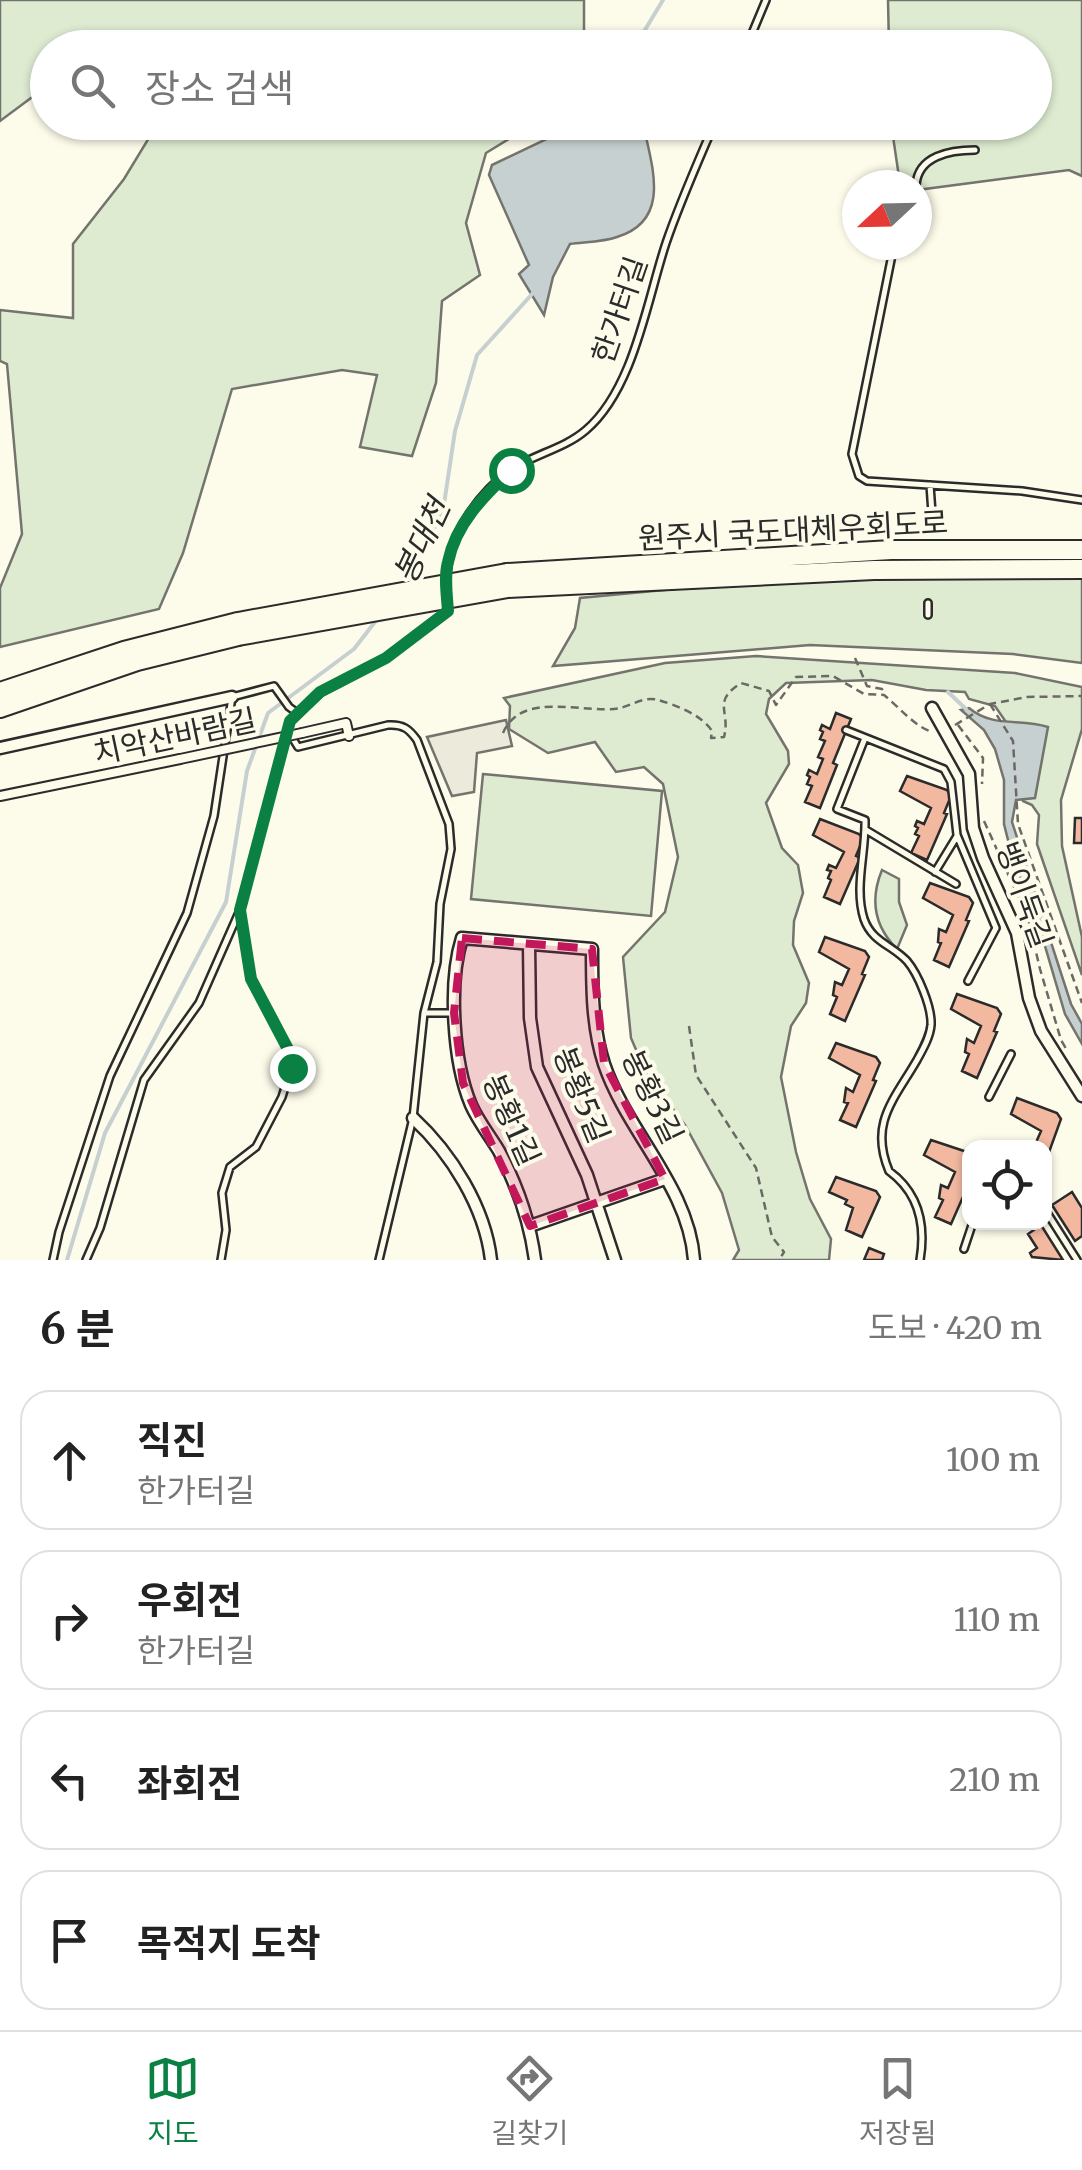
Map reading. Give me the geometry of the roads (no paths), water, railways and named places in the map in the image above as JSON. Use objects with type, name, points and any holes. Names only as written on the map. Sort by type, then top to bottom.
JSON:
[{"type":"highway","name":"원주시 국도대체우회도로","points":[[508,581],[891,550],[1082,550]]},
{"type":"highway","name":"원주시 국도대체우회도로","points":[[508,581],[874,570],[1082,569]]},
{"type":"highway","points":[[0,692],[124,651],[508,581]]},
{"type":"highway","points":[[0,708],[238,629]]},
{"type":"street","points":[[0,748],[232,697]]},
{"type":"street","name":"뱅이둑길","points":[[932,708],[969,774],[973,828],[1017,933],[1041,1031],[1082,1096]]},
{"type":"street","name":"치악산바람길","points":[[0,796],[346,724],[349,736]]},
{"type":"street","name":"봉황1길","points":[[529,944],[462,938],[457,954],[454,1014],[464,1083],[472,1108],[500,1153],[530,1226],[535,1260]]},
{"type":"street","name":"봉황3길","points":[[529,944],[592,949],[592,1002],[604,1063],[680,1206],[693,1244],[694,1260]]},
{"type":"street","name":"봉황5길","points":[[529,944],[530,1018],[537,1067],[597,1204],[616,1260]]},
{"type":"street","points":[[412,1118],[432,1136],[467,1184],[491,1260]]},
{"type":"street","points":[[530,1226],[666,1178]]},
{"type":"lane","points":[[754,30],[766,0]]},
{"type":"lane","name":"한가터길","points":[[240,910],[288,725],[296,712],[320,692],[386,658],[448,611],[447,564],[475,504],[511,470],[586,430],[609,400],[636,350],[666,244],[708,140]]},
{"type":"lane","points":[[918,170],[922,164],[962,150],[975,150]]},
{"type":"lane","points":[[891,260],[852,454],[858,476],[867,481],[1022,491],[1082,500]]},
{"type":"lane","points":[[930,484],[932,513]]},
{"type":"lane","points":[[928,602],[928,615]]},
{"type":"lane","points":[[54,1260],[110,1076],[187,912],[214,816],[232,697],[274,686],[296,712]]},
{"type":"lane","points":[[288,725],[298,747],[388,725],[399,724],[409,729],[418,740],[449,824],[451,849],[440,904],[436,962],[424,1013],[412,1118],[379,1260]]},
{"type":"lane","points":[[846,730],[944,769],[951,782],[957,835],[996,928],[968,981]]},
{"type":"lane","points":[[866,738],[838,809],[866,820],[860,902],[865,922],[876,940],[906,960],[928,1006],[931,1024],[924,1048],[905,1084],[882,1115],[881,1133],[889,1171],[904,1182],[914,1197],[924,1233],[920,1260]]},
{"type":"lane","points":[[866,830],[956,884]]},
{"type":"lane","points":[[935,872],[957,835]]},
{"type":"lane","points":[[86,1260],[100,1228],[144,1080],[199,1002],[240,910]]},
{"type":"lane","points":[[221,1260],[226,1230],[222,1193],[230,1167],[256,1148],[282,1098],[292,1068],[289,1051],[251,979],[240,910]]},
{"type":"lane","points":[[424,1013],[454,1014]]},
{"type":"lane","points":[[989,1097],[1010,1054]]},
{"type":"lane","points":[[1052,1221],[1077,1260]]},
{"type":"lane","points":[[964,1249],[970,1230]]},
{"type":"waterway","name":"봉대천","points":[[645,30],[663,0]]},
{"type":"waterway","name":"봉대천","points":[[406,583],[443,511],[455,431],[477,355],[533,293]]},
{"type":"waterway","name":"봉대천","points":[[67,1260],[105,1133],[226,902],[247,771],[268,713],[354,649],[378,618]]},
{"type":"waterway","points":[[948,692],[966,709]]}]
